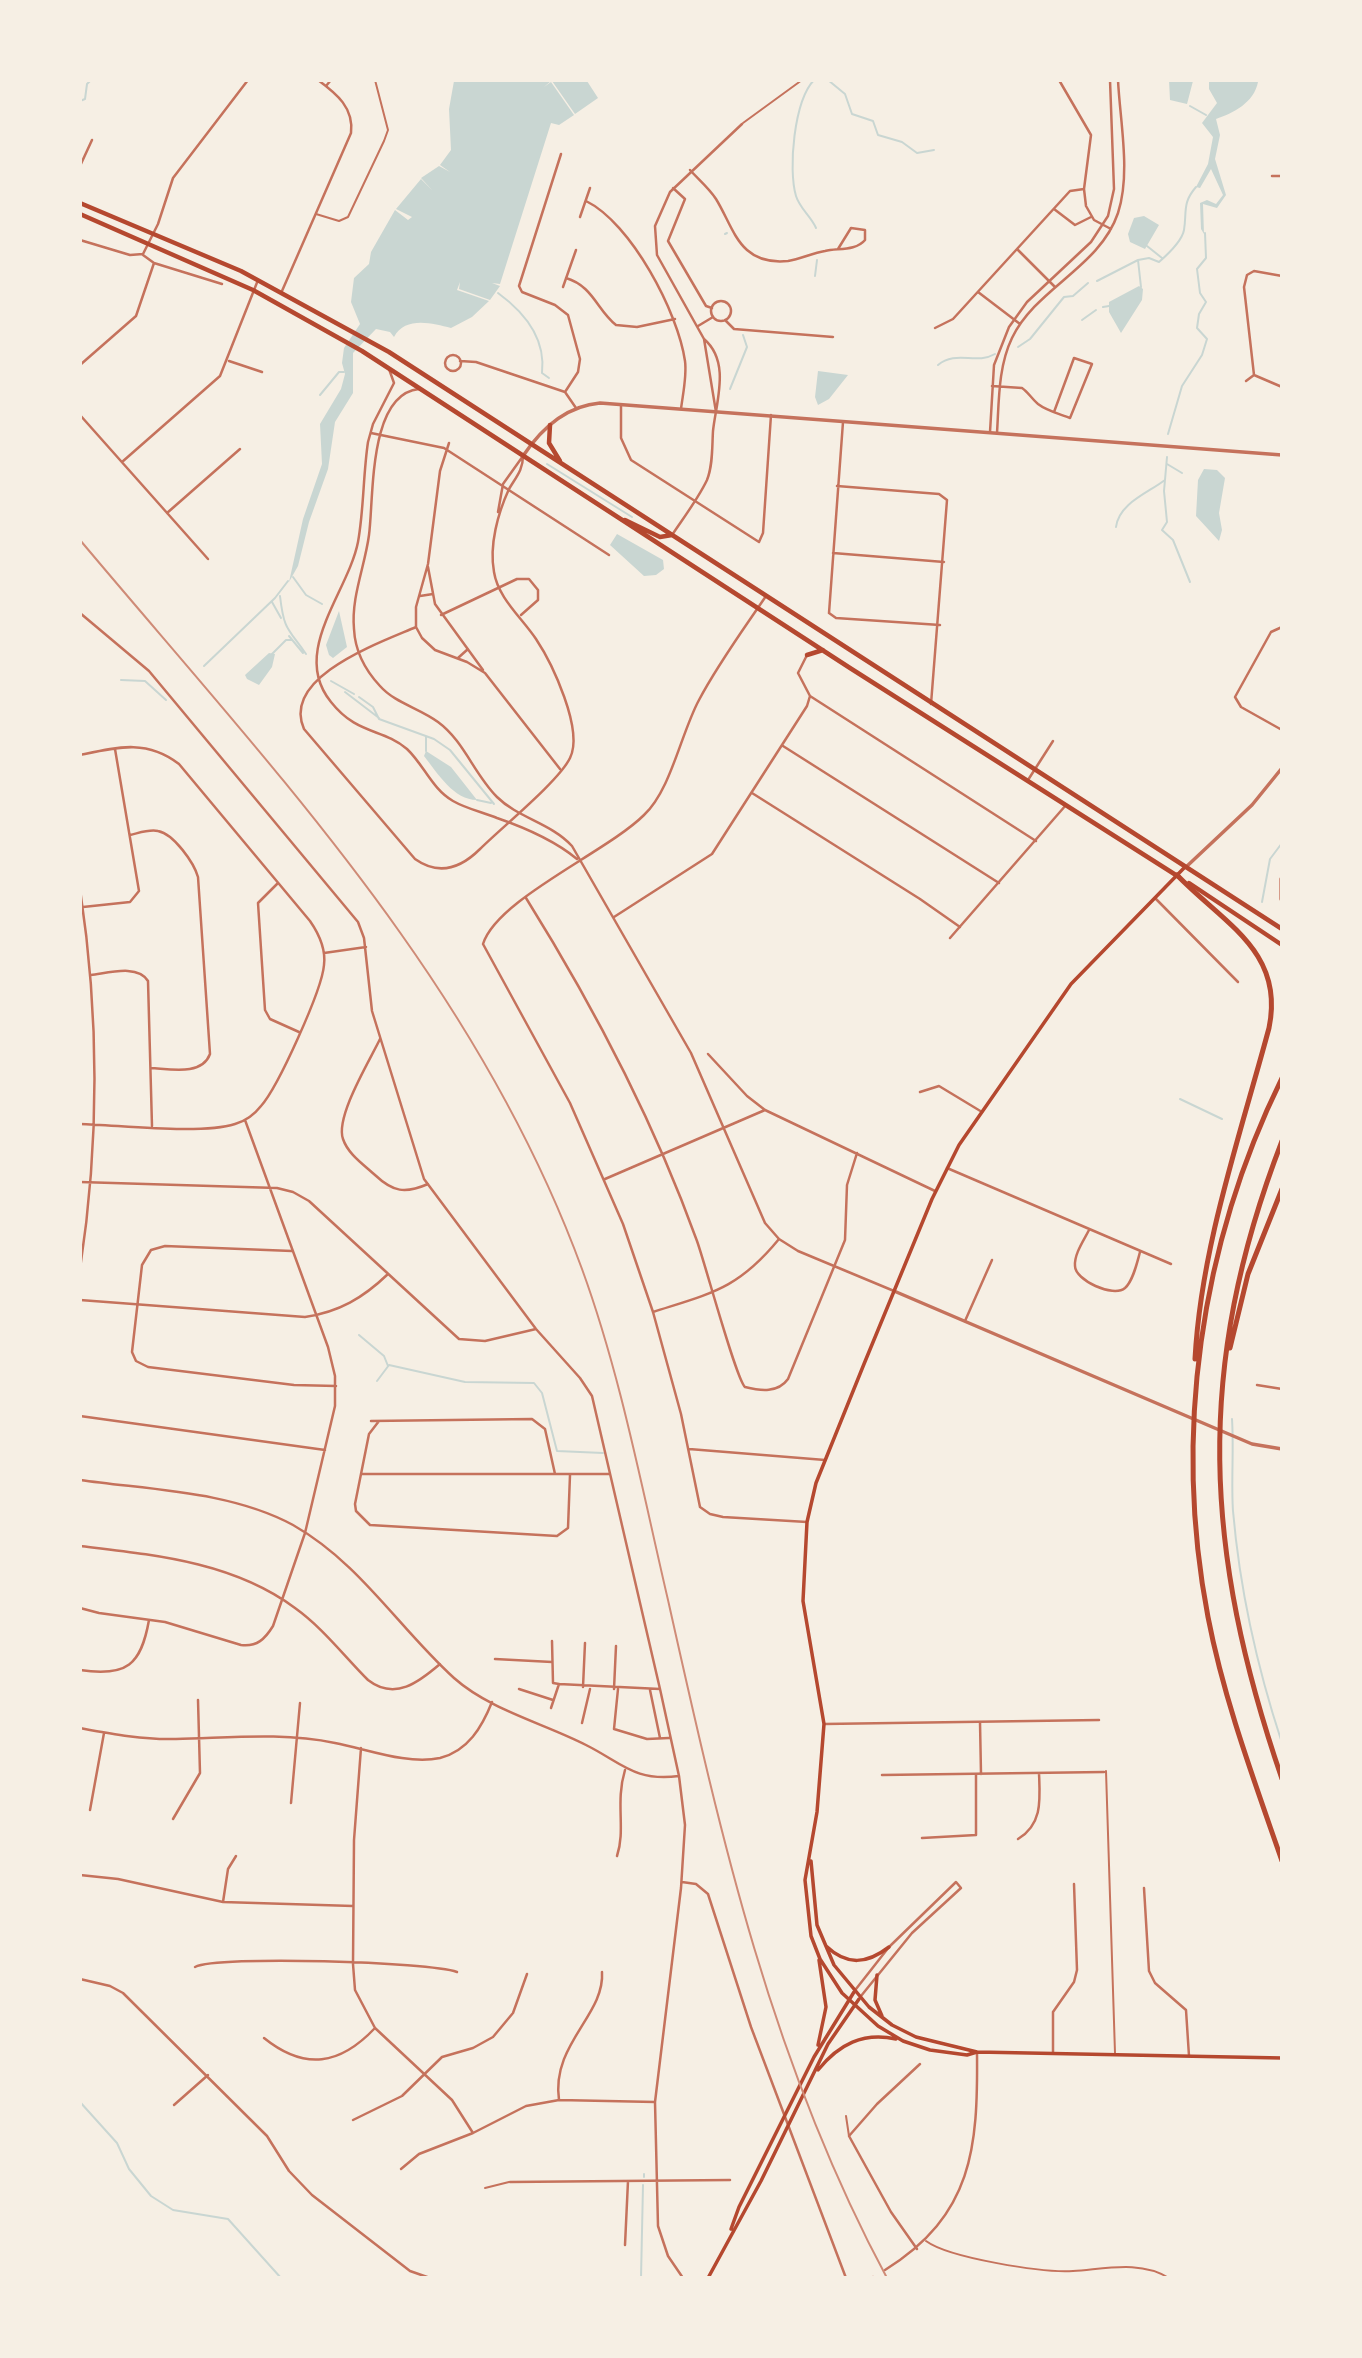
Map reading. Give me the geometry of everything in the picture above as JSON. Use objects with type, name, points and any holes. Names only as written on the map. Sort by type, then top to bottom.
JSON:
[{"type":"highway","points":[[1177,875],[1252,945],[1266,968],[1272,999],[1269,1028],[1203,1292],[1196,1343],[1195,1525],[1208,1617],[1231,1709],[1282,1861]]},
{"type":"highway","points":[[1282,879],[1282,899]]},
{"type":"highway","points":[[1194,1415],[1204,1318],[1222,1235],[1242,1173],[1282,1078]]},
{"type":"highway","points":[[1282,1141],[1254,1219],[1237,1284],[1226,1347],[1220,1424],[1221,1522],[1234,1612],[1256,1701],[1282,1779]]},
{"type":"highway","points":[[1220,1424],[1228,1357],[1241,1297],[1266,1222],[1282,1189]]},
{"type":"main road","points":[[80,203],[282,291],[369,340],[1282,929]]},
{"type":"main road","points":[[80,214],[253,290],[343,339],[1282,944]]},
{"type":"main road","points":[[550,425],[549,443],[563,464]]},
{"type":"main road","points":[[621,518],[660,537],[672,535]]},
{"type":"main road","points":[[807,655],[810,646],[808,640]]},
{"type":"main road","points":[[807,655],[822,650]]},
{"type":"main road","points":[[814,2057],[826,2007],[824,1976],[810,1931],[805,1898],[824,1724],[803,1601],[807,1522],[812,1496],[894,1291],[947,1168],[982,1112],[1071,984],[1184,868]]},
{"type":"main road","points":[[811,1856],[814,1912],[824,1945],[834,1965],[853,1993],[884,2020],[916,2037],[977,2052],[1282,2058]]},
{"type":"main road","points":[[824,1945],[836,1956],[854,1961],[870,1959],[889,1947]]},
{"type":"main road","points":[[817,1950],[828,1973],[848,1999],[878,2026],[903,2041]]},
{"type":"main road","points":[[877,1975],[875,2000],[884,2020]]},
{"type":"main road","points":[[730,2234],[739,2207],[814,2057],[853,1993]]},
{"type":"main road","points":[[708,2277],[779,2146],[828,2044],[859,1998]]},
{"type":"main road","points":[[816,2072],[835,2050],[855,2040],[877,2036],[942,2053],[967,2055],[977,2052]]},
{"type":"street","points":[[143,254],[150,244],[174,177],[248,80]]},
{"type":"street","points":[[282,291],[306,242],[315,214],[352,128],[346,105],[318,80]]},
{"type":"street","points":[[326,86],[331,80]]},
{"type":"street","points":[[1059,80],[1091,135],[1084,202],[1091,216],[1111,229]]},
{"type":"street","points":[[990,432],[996,356],[1013,320],[1049,281],[1091,242],[1103,225],[1114,189],[1110,80]]},
{"type":"street","points":[[997,433],[1005,354],[1021,324],[1090,255],[1111,229],[1123,186],[1118,80]]},
{"type":"street","points":[[672,535],[694,503],[709,472],[716,412],[704,339],[665,274],[655,246],[657,216],[673,188],[742,124]]},
{"type":"street","points":[[80,166],[92,140]]},
{"type":"street","points":[[561,154],[519,286],[522,292],[555,305],[568,315],[579,352],[580,367],[565,391]]},
{"type":"street","points":[[690,170],[714,195],[736,239],[753,253],[773,260],[788,261],[861,246],[865,240],[865,230],[851,228],[838,249]]},
{"type":"street","points":[[1272,176],[1282,176]]},
{"type":"street","points":[[580,217],[590,188]]},
{"type":"street","points":[[673,188],[685,198],[668,234],[670,249],[706,306],[712,308]]},
{"type":"street","points":[[935,328],[953,318],[1070,191],[1084,189]]},
{"type":"street","points":[[586,201],[604,211],[617,224],[675,319],[685,363],[681,408]]},
{"type":"street","points":[[1054,208],[1075,225],[1091,216]]},
{"type":"street","points":[[80,240],[130,255],[143,254],[154,263],[222,284]]},
{"type":"street","points":[[1017,249],[1055,288]]},
{"type":"street","points":[[563,287],[576,250]]},
{"type":"street","points":[[80,365],[136,316],[154,263]]},
{"type":"street","points":[[1254,375],[1244,300],[1245,280],[1254,271],[1282,276]]},
{"type":"street","points":[[566,278],[591,293],[616,325],[637,327],[675,319]]},
{"type":"street","points":[[122,462],[220,376],[258,280]]},
{"type":"street","points":[[978,292],[1021,324]]},
{"type":"street","points":[[712,308],[720,302],[727,304],[730,313],[725,320]]},
{"type":"street","points":[[712,308],[713,317]]},
{"type":"street","points":[[698,326],[713,317],[725,320],[734,329],[833,337]]},
{"type":"street","points":[[704,339],[713,349],[720,373],[720,403],[716,412]]},
{"type":"street","points":[[460,361],[456,371],[445,366],[450,356],[456,356],[460,361],[476,362],[565,391],[576,408]]},
{"type":"street","points":[[992,386],[1022,388],[1037,403],[1054,412],[1070,418],[1092,365],[1074,358],[1054,412]]},
{"type":"street","points":[[228,360],[262,372]]},
{"type":"street","points":[[389,369],[394,382],[378,412],[371,433],[353,560],[317,650],[319,680],[330,701],[344,716],[360,729],[407,750],[449,799],[538,835],[557,844],[580,861]]},
{"type":"street","points":[[1246,381],[1254,375]]},
{"type":"street","points":[[1254,375],[1282,387]]},
{"type":"street","points":[[421,389],[401,395],[380,435],[363,563],[354,607],[354,630],[359,653],[380,687],[448,730],[496,796],[550,828],[572,846],[686,1044],[724,1127],[760,1216],[779,1239],[806,1255],[1252,1444],[1282,1449]]},
{"type":"street","points":[[416,627],[359,653],[319,680],[308,689],[300,704],[299,716],[304,729],[415,859],[436,869],[461,865],[520,812],[571,756],[573,732],[550,662],[499,588],[493,571],[503,484],[531,444],[550,425],[576,408],[592,404],[621,404],[1282,455]]},
{"type":"street","points":[[621,404],[620,433],[627,456],[694,503],[759,542],[763,533],[771,415]]},
{"type":"street","points":[[80,415],[208,559]]},
{"type":"street","points":[[843,420],[832,553],[830,615],[940,625]]},
{"type":"street","points":[[371,433],[447,450],[609,555]]},
{"type":"street","points":[[449,443],[440,471],[428,564],[416,627],[428,644],[485,673]]},
{"type":"street","points":[[167,513],[240,449]]},
{"type":"street","points":[[499,515],[523,467],[523,456]]},
{"type":"street","points":[[837,486],[944,497],[949,506],[931,704]]},
{"type":"street","points":[[832,553],[944,562]]},
{"type":"street","points":[[353,560],[363,563]]},
{"type":"street","points":[[428,564],[433,594],[441,615],[561,770]]},
{"type":"street","points":[[441,615],[524,578],[538,590],[538,600],[520,616]]},
{"type":"street","points":[[420,596],[433,594]]},
{"type":"street","points":[[766,596],[699,700],[651,808],[620,836],[526,898],[496,924],[483,944],[560,1085],[605,1179],[653,1312],[689,1449],[698,1500],[706,1513],[723,1517],[807,1522]]},
{"type":"street","points":[[80,613],[149,671],[352,914],[362,931],[366,947],[369,999],[380,1039],[413,1153],[428,1184],[536,1329],[590,1392],[679,1776],[685,1834],[682,1882],[655,2102],[660,2236],[673,2265],[683,2277]]},
{"type":"street","points":[[1282,627],[1271,632],[1235,697],[1241,707],[1282,730]]},
{"type":"street","points":[[458,658],[468,649]]},
{"type":"street","points":[[807,655],[798,673],[810,696],[1036,841]]},
{"type":"street","points":[[614,917],[708,859],[782,746],[810,696]]},
{"type":"street","points":[[1028,780],[1054,741]]},
{"type":"street","points":[[80,755],[129,746],[152,748],[179,764],[315,928],[324,953],[321,981],[270,1094],[245,1120],[217,1127],[80,1124]]},
{"type":"street","points":[[782,746],[999,883]]},
{"type":"street","points":[[83,907],[130,902],[138,895],[114,748]]},
{"type":"street","points":[[1184,868],[1252,805],[1279,776],[1282,768]]},
{"type":"street","points":[[752,793],[960,927]]},
{"type":"street","points":[[950,938],[1066,805]]},
{"type":"street","points":[[130,835],[156,830],[167,834],[193,864],[198,877],[210,1054],[205,1063],[196,1068],[151,1068]]},
{"type":"street","points":[[278,883],[258,903],[265,1010],[270,1019],[299,1032]]},
{"type":"street","points":[[80,889],[93,1049],[90,1182],[80,1269]]},
{"type":"street","points":[[526,898],[583,991],[664,1154],[715,1292],[737,1374],[741,1383],[750,1388],[773,1390],[785,1383],[836,1267],[846,1230],[846,1185],[857,1153]]},
{"type":"street","points":[[1155,898],[1238,982]]},
{"type":"street","points":[[324,953],[366,947]]},
{"type":"street","points":[[89,975],[135,971],[147,978],[152,1126]]},
{"type":"street","points":[[380,1039],[345,1114],[343,1140],[350,1152],[387,1187],[404,1192],[428,1184]]},
{"type":"street","points":[[708,1054],[747,1096],[765,1110],[936,1191]]},
{"type":"street","points":[[920,1092],[939,1086],[982,1112]]},
{"type":"street","points":[[605,1179],[765,1110]]},
{"type":"street","points":[[80,1608],[149,1620],[252,1645],[268,1635],[305,1533],[325,1450],[336,1386],[331,1357],[245,1120]]},
{"type":"street","points":[[947,1168],[1171,1264]]},
{"type":"street","points":[[80,1182],[288,1190],[302,1197],[459,1339],[485,1340],[536,1329]]},
{"type":"street","points":[[1089,1230],[1074,1262],[1077,1274],[1083,1279],[1111,1290],[1122,1290],[1128,1285],[1140,1252]]},
{"type":"street","points":[[653,1312],[715,1292],[751,1271],[779,1239]]},
{"type":"street","points":[[292,1251],[156,1247],[144,1259],[131,1349],[136,1361],[144,1366],[267,1382],[336,1386]]},
{"type":"street","points":[[965,1321],[992,1260]]},
{"type":"street","points":[[80,1300],[264,1316],[316,1315],[352,1303],[388,1274]]},
{"type":"street","points":[[1258,1385],[1282,1389]]},
{"type":"street","points":[[80,1416],[325,1450]]},
{"type":"street","points":[[371,1421],[532,1419],[545,1429],[556,1475]]},
{"type":"street","points":[[379,1421],[369,1434],[355,1508],[362,1519],[372,1525],[557,1536],[568,1528],[570,1475]]},
{"type":"street","points":[[689,1449],[825,1460]]},
{"type":"street","points":[[361,1474],[609,1474]]},
{"type":"street","points":[[80,1480],[223,1500],[272,1515],[305,1533],[354,1570],[440,1664],[466,1686],[492,1702],[586,1745],[625,1770],[650,1777],[679,1776]]},
{"type":"street","points":[[80,1546],[203,1566],[245,1578],[282,1599],[308,1618],[368,1680],[380,1687],[409,1687],[440,1664]]},
{"type":"street","points":[[80,1670],[107,1673],[129,1665],[142,1651],[149,1620]]},
{"type":"street","points":[[552,1641],[553,1683],[616,1689],[660,1689]]},
{"type":"street","points":[[583,1687],[585,1643]]},
{"type":"street","points":[[616,1646],[614,1729],[630,1736],[660,1740],[670,1737]]},
{"type":"street","points":[[495,1659],[552,1662]]},
{"type":"street","points":[[551,1708],[559,1684]]},
{"type":"street","points":[[582,1723],[590,1687]]},
{"type":"street","points":[[519,1689],[553,1700]]},
{"type":"street","points":[[650,1690],[660,1740]]},
{"type":"street","points":[[173,1819],[198,1779],[198,1700]]},
{"type":"street","points":[[80,1728],[137,1738],[297,1738],[417,1759],[441,1758],[471,1740],[485,1720],[492,1702]]},
{"type":"street","points":[[291,1802],[300,1703]]},
{"type":"street","points":[[824,1724],[1099,1720]]},
{"type":"street","points":[[922,1838],[976,1835],[980,1722]]},
{"type":"street","points":[[90,1810],[104,1733]]},
{"type":"street","points":[[361,1748],[355,1798],[353,1906],[353,1964],[359,2001],[375,2028],[453,2100],[473,2133]]},
{"type":"street","points":[[617,1856],[621,1834],[618,1801],[625,1770]]},
{"type":"street","points":[[882,1775],[1105,1771]]},
{"type":"street","points":[[1018,1839],[1028,1833],[1038,1816],[1040,1773]]},
{"type":"street","points":[[223,1902],[228,1869],[236,1856]]},
{"type":"street","points":[[80,1875],[127,1881],[223,1902],[353,1906]]},
{"type":"street","points":[[682,1882],[696,1884],[708,1895],[751,2027],[846,2277]]},
{"type":"street","points":[[853,1993],[889,1947],[956,1882],[961,1888],[912,1933],[859,1998]]},
{"type":"street","points":[[1053,2053],[1053,2012],[1074,1982],[1077,1970],[1074,1884]]},
{"type":"street","points":[[1144,1888],[1149,1970],[1155,1983],[1185,2010],[1189,2056]]},
{"type":"street","points":[[195,1967],[203,1962],[226,1961],[432,1965],[457,1972]]},
{"type":"street","points":[[559,2100],[556,2080],[560,2066],[598,1992],[602,1972]]},
{"type":"street","points":[[353,2120],[396,2101],[442,2057],[473,2048],[498,2032],[509,2021],[522,1997],[527,1974]]},
{"type":"street","points":[[80,1979],[110,1986],[123,1993],[267,2136],[289,2171],[312,2195],[410,2271],[430,2277]]},
{"type":"street","points":[[264,2038],[298,2057],[319,2060],[346,2053],[375,2028]]},
{"type":"street","points":[[885,2270],[926,2241],[952,2209],[966,2178],[975,2125],[977,2052]]},
{"type":"street","points":[[917,2249],[891,2211],[849,2136],[877,2104],[920,2064]]},
{"type":"street","points":[[174,2105],[208,2075]]},
{"type":"street","points":[[401,2169],[419,2154],[473,2133],[526,2106],[559,2100],[655,2102]]},
{"type":"street","points":[[510,2182],[730,2180]]},
{"type":"street","points":[[625,2245],[628,2181]]},
{"type":"lane","points":[[315,214],[339,221],[348,217],[384,141],[388,130],[375,80]]},
{"type":"lane","points":[[742,124],[802,80]]},
{"type":"lane","points":[[1105,1771],[1115,2054]]},
{"type":"lane","points":[[846,2116],[849,2136]]},
{"type":"lane","points":[[485,2188],[510,2182]]},
{"type":"lane","points":[[926,2241],[953,2254],[1054,2271],[1135,2267],[1157,2271],[1169,2277]]},
{"type":"shaded area","points":[[1169,80],[1193,81],[1187,104],[1170,100]]},
{"type":"shaded area","points":[[454,81],[551,81],[544,87],[551,82],[574,115],[559,125],[551,123],[500,284],[492,283],[500,286],[490,300],[459,289],[460,282],[457,290],[489,301],[472,317],[451,328],[428,323],[412,324],[399,330],[394,337],[390,332],[376,329],[353,353],[353,393],[335,422],[328,469],[309,522],[298,566],[289,582],[303,519],[322,464],[320,424],[341,389],[345,374],[342,363],[344,348],[360,324],[351,302],[354,278],[369,264],[371,252],[395,210],[408,220],[412,217],[396,209],[421,179],[432,190],[421,178],[439,166],[450,172],[440,165],[451,150],[449,109]]},
{"type":"shaded area","points":[[552,81],[587,81],[598,98],[575,114]]},
{"type":"shaded area","points":[[1209,81],[1258,82],[1247,101],[1236,110],[1216,119],[1220,135],[1215,159],[1226,195],[1217,208],[1203,204],[1204,234],[1201,229],[1200,203],[1207,200],[1216,204],[1223,195],[1211,169],[1200,188],[1196,187],[1208,164],[1213,137],[1202,123],[1217,103],[1209,89]]},
{"type":"shaded area","points":[[1144,216],[1159,225],[1145,249],[1130,242],[1128,234],[1134,218]]},
{"type":"shaded area","points":[[1139,286],[1143,289],[1142,300],[1121,333],[1109,312],[1109,302]]},
{"type":"shaded area","points":[[818,371],[848,375],[829,399],[818,405],[815,397]]},
{"type":"shaded area","points":[[1204,469],[1217,470],[1225,478],[1219,513],[1222,530],[1219,541],[1196,516],[1198,480]]},
{"type":"shaded area","points":[[617,534],[663,560],[664,569],[656,575],[644,576],[610,545]]},
{"type":"shaded area","points":[[339,611],[347,647],[333,658],[326,645]]},
{"type":"shaded area","points":[[269,653],[275,654],[272,667],[259,685],[247,679],[245,675]]},
{"type":"shaded area","points":[[426,751],[451,767],[477,800],[461,796],[447,785],[424,756]]},
{"type":"waterway","points":[[80,101],[85,99],[87,84],[91,80]]},
{"type":"waterway","points":[[814,80],[807,90],[797,119],[793,169],[796,196],[816,228]]},
{"type":"waterway","points":[[828,80],[845,94],[852,114],[873,121],[878,135],[902,142],[917,153],[934,150]]},
{"type":"waterway","points":[[1190,106],[1206,115]]},
{"type":"waterway","points":[[1097,281],[1138,260],[1149,258],[1159,262],[1166,256],[1183,234],[1187,203],[1196,187]]},
{"type":"waterway","points":[[1168,434],[1182,386],[1202,355],[1207,339],[1197,328],[1199,314],[1206,302],[1200,293],[1197,269],[1206,258],[1205,233]]},
{"type":"waterway","points":[[1147,246],[1162,258]]},
{"type":"waterway","points":[[815,276],[817,260]]},
{"type":"waterway","points":[[1138,260],[1141,287]]},
{"type":"waterway","points":[[1018,347],[1030,339],[1064,297],[1073,296],[1088,283]]},
{"type":"waterway","points":[[498,293],[531,327],[540,349],[542,373],[549,378]]},
{"type":"waterway","points":[[1103,307],[1109,306]]},
{"type":"waterway","points":[[1082,320],[1096,310]]},
{"type":"waterway","points":[[730,389],[747,347],[743,335]]},
{"type":"waterway","points":[[938,365],[952,358],[981,358],[995,354]]},
{"type":"waterway","points":[[320,395],[339,372],[344,372]]},
{"type":"waterway","points":[[1167,457],[1164,491],[1167,522],[1162,530],[1173,540],[1190,582]]},
{"type":"waterway","points":[[547,464],[632,517]]},
{"type":"waterway","points":[[1167,464],[1182,473]]},
{"type":"waterway","points":[[1116,527],[1128,505],[1165,480]]},
{"type":"waterway","points":[[293,577],[306,595],[322,604]]},
{"type":"waterway","points":[[204,666],[275,598],[288,581]]},
{"type":"waterway","points":[[280,596],[285,623],[306,654]]},
{"type":"waterway","points":[[272,602],[281,618]]},
{"type":"waterway","points":[[289,636],[303,653]]},
{"type":"waterway","points":[[272,654],[286,640],[292,640]]},
{"type":"waterway","points":[[121,680],[145,681],[166,700]]},
{"type":"waterway","points":[[331,681],[354,694]]},
{"type":"waterway","points":[[345,692],[379,718]]},
{"type":"waterway","points":[[359,697],[373,707],[379,719],[434,739],[450,750],[494,804]]},
{"type":"waterway","points":[[426,737],[426,751]]},
{"type":"waterway","points":[[477,800],[491,803]]},
{"type":"waterway","points":[[1262,902],[1270,859],[1282,843]]},
{"type":"waterway","points":[[1180,1099],[1222,1119]]},
{"type":"waterway","points":[[359,1335],[384,1356],[388,1366]]},
{"type":"waterway","points":[[377,1381],[389,1365],[465,1382],[534,1383],[542,1393],[557,1451],[603,1453]]},
{"type":"waterway","points":[[1232,1419],[1233,1511],[1240,1571],[1257,1658],[1282,1743]]},
{"type":"waterway","points":[[80,2102],[117,2143],[129,2169],[151,2196],[173,2210],[228,2219],[281,2278]]},
{"type":"waterway","points":[[641,2278],[643,2185]]},
{"type":"railway","points":[[80,540],[296,796],[364,883],[428,973],[486,1066],[538,1165],[582,1269],[608,1350],[630,1433],[708,1776],[754,1947],[811,2114],[846,2197],[887,2278]]}]
